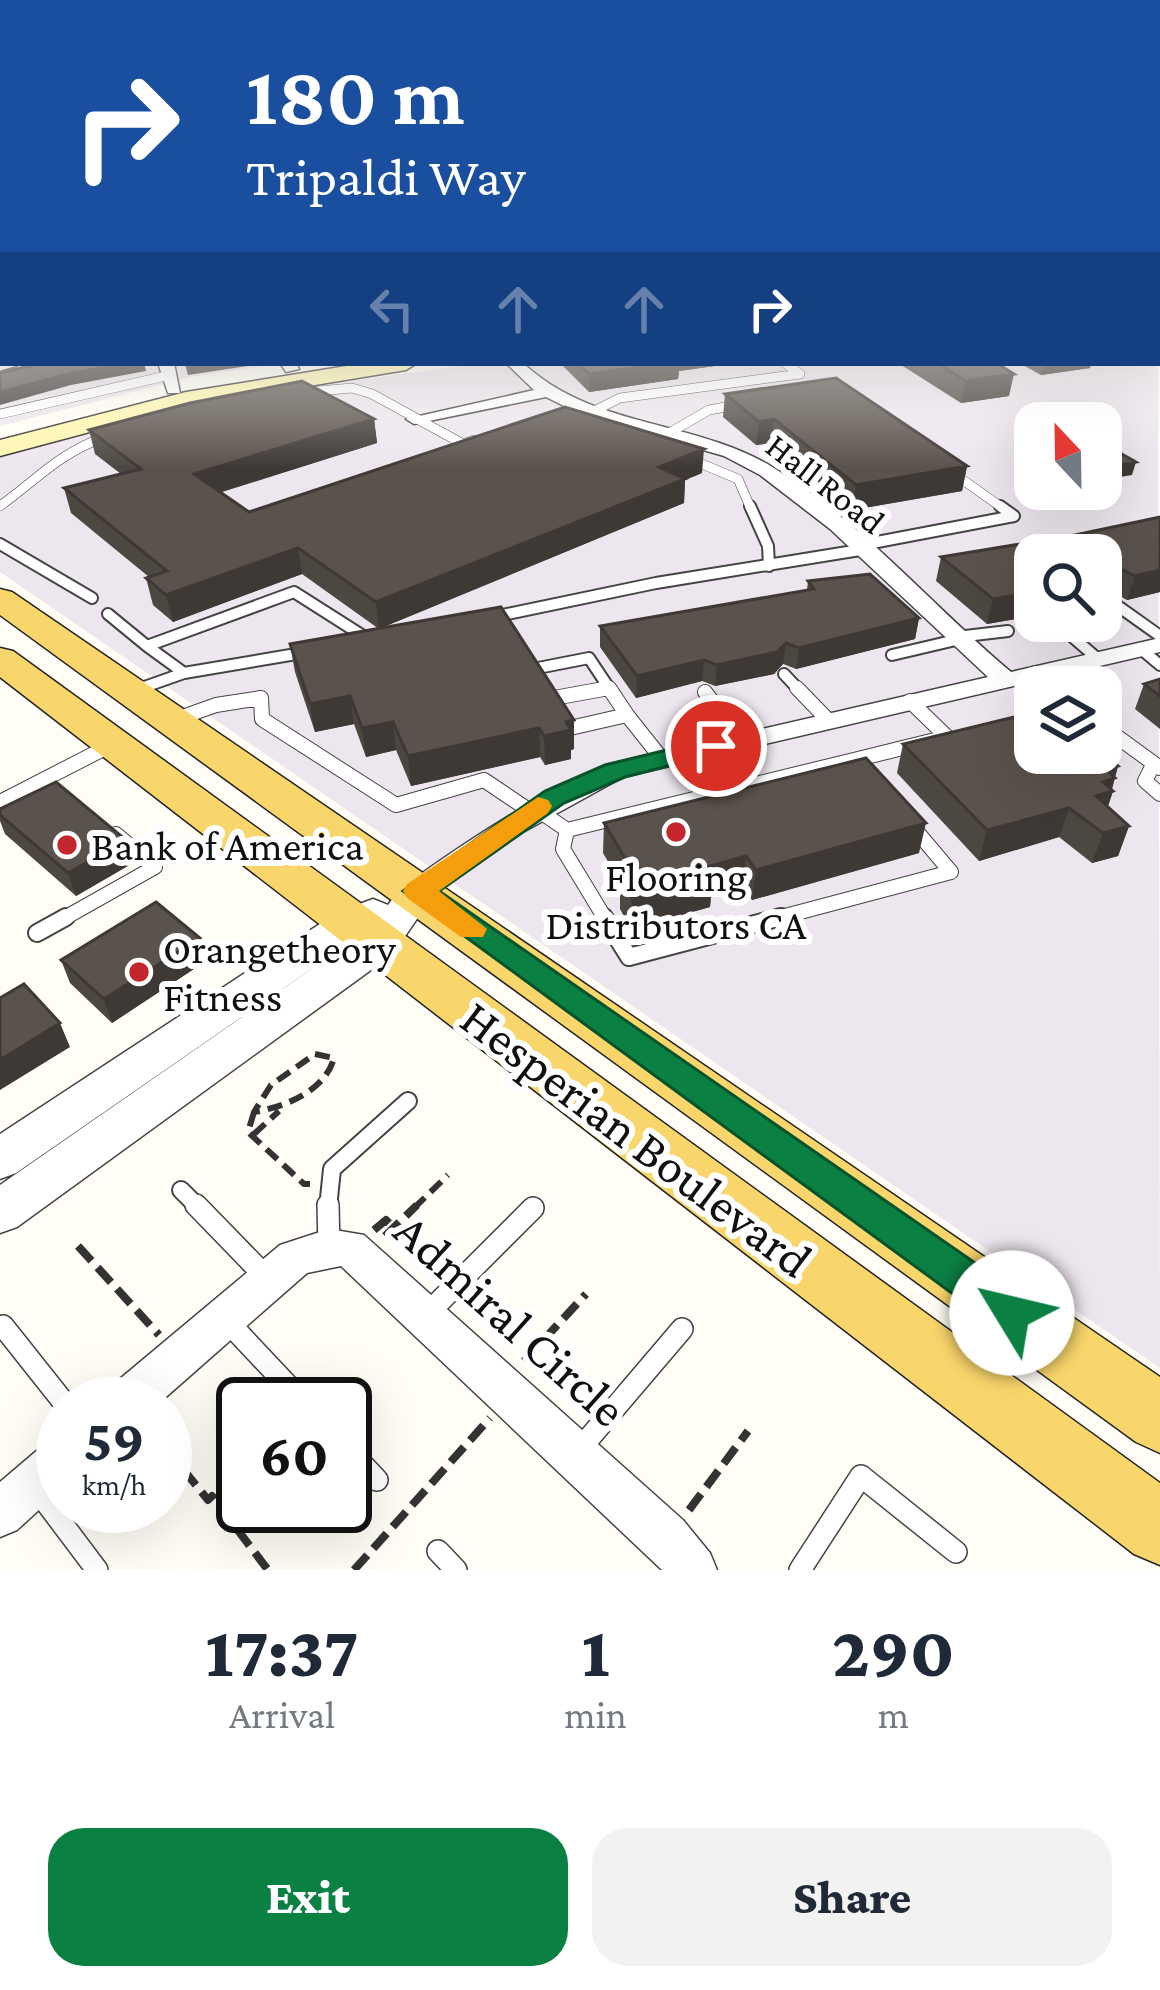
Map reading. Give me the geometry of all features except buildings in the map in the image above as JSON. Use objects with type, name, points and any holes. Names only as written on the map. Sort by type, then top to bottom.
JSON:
[{"type":"main road","points":[[0,434],[170,376],[290,366]]},
{"type":"main road","points":[[0,448],[186,399],[388,366]]},
{"type":"main road","name":"Hesperian Boulevard","points":[[0,599],[1160,1418]]},
{"type":"main road","name":"Hesperian Boulevard","points":[[6,671],[113,744],[1160,1528]]},
{"type":"street","points":[[0,377],[26,370],[26,366]]},
{"type":"street","name":"Hall Road","points":[[517,366],[543,393],[590,420],[669,433],[729,451],[774,476],[1004,679]]},
{"type":"street","points":[[414,419],[543,393]]},
{"type":"street","points":[[1080,666],[1155,649]]},
{"type":"street","points":[[0,1212],[418,891],[533,810],[615,771],[1014,679]]},
{"type":"street","points":[[0,1159],[365,933]]},
{"type":"street","name":"Admiral Circle","points":[[155,1377],[267,1278],[304,1252],[328,1247],[359,1253],[666,1537],[693,1570]]},
{"type":"lane","points":[[612,433],[590,420],[620,398],[800,374],[789,366]]},
{"type":"lane","points":[[0,414],[170,376]]},
{"type":"lane","points":[[270,399],[352,388],[464,444],[485,437]]},
{"type":"lane","points":[[669,433],[709,410],[748,403]]},
{"type":"lane","points":[[0,506],[40,477],[62,453],[113,433]]},
{"type":"lane","points":[[677,454],[738,479],[768,546],[769,566]]},
{"type":"lane","points":[[478,620],[1014,516],[941,465]]},
{"type":"lane","points":[[0,544],[92,598]]},
{"type":"lane","points":[[147,646],[294,592],[371,641]]},
{"type":"lane","points":[[108,614],[184,673]]},
{"type":"lane","points":[[1122,615],[1155,649]]},
{"type":"lane","points":[[892,655],[1008,631]]},
{"type":"lane","points":[[350,645],[393,637]]},
{"type":"lane","points":[[1078,642],[1098,659]]},
{"type":"lane","points":[[132,692],[184,673],[330,649]]},
{"type":"lane","points":[[538,668],[589,658],[662,759]]},
{"type":"lane","points":[[784,674],[827,720]]},
{"type":"lane","points":[[554,698],[609,688]]},
{"type":"lane","points":[[705,692],[729,723],[748,738]]},
{"type":"lane","points":[[174,721],[216,705],[262,698],[262,719],[396,805],[484,780],[567,830],[947,737],[910,700]]},
{"type":"lane","points":[[570,728],[627,715]]},
{"type":"lane","points":[[1122,741],[1156,768],[1145,782],[1160,794]]},
{"type":"lane","points":[[0,802],[113,744]]},
{"type":"lane","points":[[854,760],[882,792]]},
{"type":"lane","points":[[567,830],[563,849],[629,957],[951,872],[896,808]]},
{"type":"lane","points":[[37,933],[155,867],[104,824]]},
{"type":"lane","points":[[328,1247],[328,1185],[338,1160],[408,1101]]},
{"type":"lane","points":[[182,1190],[267,1278]]},
{"type":"lane","points":[[427,1315],[533,1208]]},
{"type":"lane","points":[[224,1317],[280,1377]]},
{"type":"lane","points":[[3,1326],[44,1377]]},
{"type":"lane","points":[[576,1454],[682,1329]]},
{"type":"lane","points":[[372,1475],[377,1480]]},
{"type":"lane","points":[[800,1570],[861,1476],[956,1552]]},
{"type":"lane","points":[[32,1485],[97,1570]]},
{"type":"path","points":[[252,1136],[330,1072],[334,1058],[322,1052],[314,1055],[262,1093],[248,1132],[252,1136],[304,1184],[328,1185]]},
{"type":"path","points":[[252,1112],[279,1111]]},
{"type":"path","points":[[385,1236],[448,1175]]},
{"type":"path","points":[[374,1230],[386,1220],[393,1227]]},
{"type":"path","points":[[78,1246],[160,1336]]},
{"type":"path","points":[[524,1361],[586,1294]]},
{"type":"path","points":[[354,1570],[499,1410]]},
{"type":"path","points":[[689,1510],[748,1431]]},
{"type":"path","points":[[192,1480],[208,1500],[212,1496],[268,1570]]},
{"type":"shaded area","points":[[0,366],[262,366],[191,377],[0,426]]},
{"type":"shaded area","points":[[461,366],[1158,366],[1160,1368],[0,572],[0,457],[83,433],[270,392]]},
{"type":"slow traffic","points":[[472,929],[418,891],[538,806]]},
{"type":"place","name":"Flooring Distributors CA","points":[[676,832]]},
{"type":"place","name":"Bank of America","points":[[67,845]]},
{"type":"place","name":"Orangetheory Fitness","points":[[139,972]]},
{"type":"route","points":[[716,746],[615,771],[554,797],[418,891],[1012,1313]]}]
